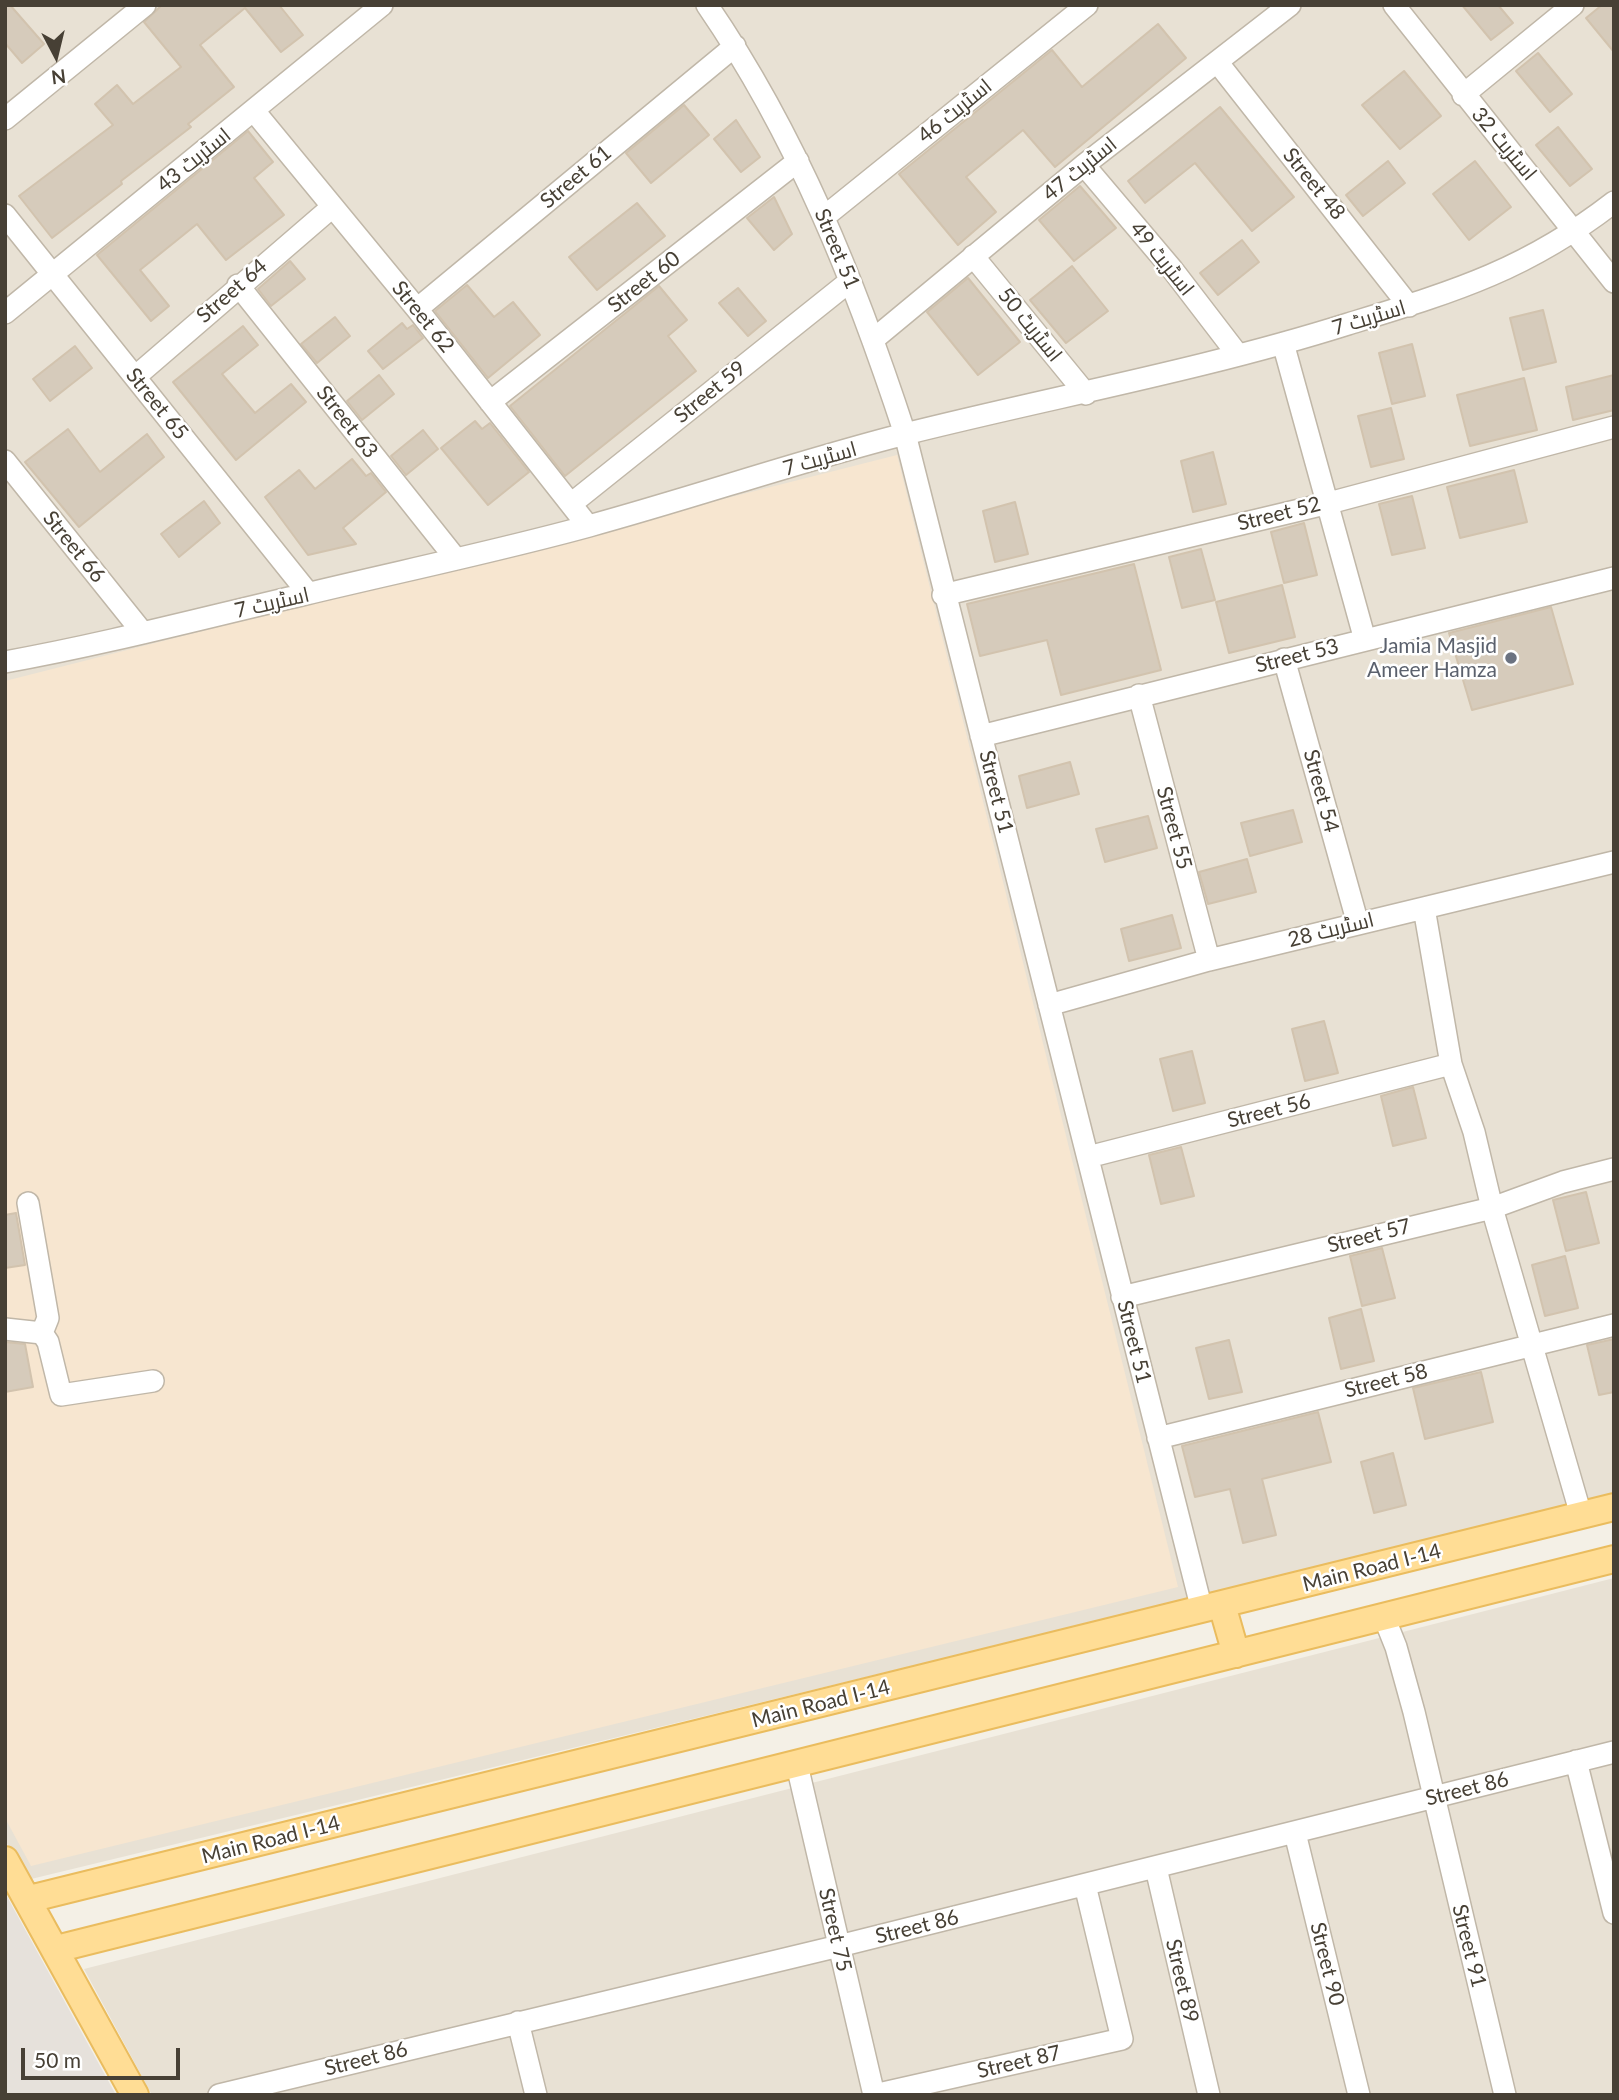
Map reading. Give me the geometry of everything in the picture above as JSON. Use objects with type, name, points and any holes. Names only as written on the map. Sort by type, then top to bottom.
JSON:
[{"type":"main road","name":"Main Road I-14","points":[[29,1899],[1614,1507]]},
{"type":"main road","points":[[56,1949],[1614,1559]]},
{"type":"main road","points":[[1212,1608],[1236,1654]]},
{"type":"main road","points":[[5,1860],[29,1899],[135,2095]]},
{"type":"street","points":[[5,119],[145,5]]},
{"type":"street","name":"اسٹریٹ 43","points":[[5,313],[382,5]]},
{"type":"street","name":"Street 51","points":[[707,5],[735,46],[798,161],[824,217],[874,339],[905,434],[943,595],[982,736],[1158,1438],[1212,1608]]},
{"type":"street","name":"اسٹریٹ 46","points":[[824,217],[1087,5]]},
{"type":"street","name":"اسٹریٹ 47","points":[[874,339],[1084,165],[1290,5]]},
{"type":"street","name":"اسٹریٹ 32","points":[[1394,5],[1614,282]]},
{"type":"street","points":[[1463,95],[1573,5]]},
{"type":"street","name":"Street 61","points":[[417,309],[735,46]]},
{"type":"street","name":"Street 48","points":[[1217,63],[1409,306]]},
{"type":"street","name":"Street 62","points":[[254,111],[331,208],[417,309],[588,526]]},
{"type":"street","name":"Street 60","points":[[490,402],[798,161]]},
{"type":"street","name":"اسٹریٹ 49","points":[[1084,165],[1172,269],[1238,355]]},
{"type":"street","name":"اسٹریٹ 7","points":[[5,662],[143,633],[456,559],[588,526],[905,434],[1086,394],[1283,343],[1458,290],[1518,265],[1576,231],[1614,202]]},
{"type":"street","name":"Street 64","points":[[135,377],[238,285],[331,208]]},
{"type":"street","name":"Street 65","points":[[5,215],[308,593]]},
{"type":"street","name":"اسٹریٹ 50","points":[[973,256],[1086,394]]},
{"type":"street","name":"Street 59","points":[[570,504],[850,281]]},
{"type":"street","name":"Street 63","points":[[238,285],[456,559]]},
{"type":"street","points":[[1283,343],[1365,640]]},
{"type":"street","name":"Street 52","points":[[943,595],[1329,503],[1614,427]]},
{"type":"street","name":"Street 66","points":[[5,461],[143,633]]},
{"type":"street","name":"Street 53","points":[[982,736],[1614,578]]},
{"type":"street","name":"Street 54","points":[[1284,659],[1358,924]]},
{"type":"street","name":"Street 55","points":[[1139,695],[1209,960]]},
{"type":"street","name":"اسٹریٹ 28","points":[[1049,1004],[1209,960],[1614,862]]},
{"type":"street","points":[[1424,908],[1451,1064],[1474,1132],[1492,1208],[1581,1515]]},
{"type":"street","name":"Street 56","points":[[1087,1157],[1451,1064]]},
{"type":"street","name":"Street 57","points":[[1122,1297],[1492,1208],[1553,1185],[1614,1169]]},
{"type":"street","points":[[28,1203],[48,1318],[42,1333]]},
{"type":"street","name":"Street 58","points":[[1158,1438],[1614,1325]]},
{"type":"street","points":[[5,1329],[42,1333]]},
{"type":"street","points":[[42,1333],[48,1342],[61,1395],[153,1381]]},
{"type":"street","name":"Street 91","points":[[1384,1617],[1406,1680],[1505,2095]]},
{"type":"street","name":"Street 86","points":[[219,2095],[839,1946],[1614,1752]]},
{"type":"street","points":[[1576,1761],[1614,1913]]},
{"type":"street","name":"Street 75","points":[[797,1765],[874,2095]]},
{"type":"street","name":"Street 90","points":[[1295,1833],[1359,2095]]},
{"type":"street","name":"Street 89","points":[[1156,1868],[1209,2095]]},
{"type":"street","name":"Street 87","points":[[874,2095],[1122,2039],[1086,1885]]},
{"type":"street","points":[[518,2022],[536,2095]]},
{"type":"shaded area","points":[[5,5],[1614,5],[1614,1496],[27,1880],[5,1840]]},
{"type":"shaded area","points":[[897,455],[1178,1587],[31,1866],[5,1818],[5,681]]},
{"type":"shaded area","points":[[1614,1578],[1614,2095],[152,2095],[84,1969]]},
{"type":"shaded area","points":[[5,1893],[116,2095],[5,2095]]},
{"type":"building","points":[[5,5],[10,5],[44,44],[22,63],[5,43]]},
{"type":"building","points":[[162,5],[279,5],[303,35],[281,52],[245,8],[200,45],[234,87],[188,124],[191,127],[52,238],[19,196],[113,125],[95,104],[117,85],[133,104],[181,67],[144,22]]},
{"type":"building","points":[[1462,5],[1498,5],[1513,23],[1491,40]]},
{"type":"building","points":[[1602,5],[1614,5],[1614,52],[1586,18]]},
{"type":"building","points":[[1158,24],[1186,58],[1055,167],[1023,130],[966,177],[996,212],[958,245],[899,174],[1052,50],[1082,87]]},
{"type":"building","points":[[1538,53],[1572,94],[1550,112],[1516,71]]},
{"type":"building","points":[[1404,71],[1441,116],[1400,149],[1362,105]]},
{"type":"building","points":[[684,105],[709,135],[651,183],[626,153]]},
{"type":"building","points":[[1220,107],[1294,197],[1252,231],[1195,163],[1145,203],[1128,181]]},
{"type":"building","points":[[736,120],[760,157],[741,172],[714,139]]},
{"type":"building","points":[[1558,127],[1592,169],[1570,186],[1536,145]]},
{"type":"building","points":[[248,131],[273,162],[254,178],[284,215],[226,260],[197,224],[140,270],[169,306],[151,321],[97,255]]},
{"type":"building","points":[[1388,161],[1405,183],[1363,216],[1346,195]]},
{"type":"building","points":[[1475,161],[1511,207],[1469,240],[1433,194]]},
{"type":"building","points":[[1080,186],[1116,228],[1074,261],[1039,220]]},
{"type":"building","points":[[774,197],[792,234],[774,250],[747,218]]},
{"type":"building","points":[[637,203],[665,236],[597,290],[569,257]]},
{"type":"building","points":[[1242,240],[1259,262],[1218,295],[1200,273]]},
{"type":"building","points":[[290,261],[305,279],[271,306],[258,289]]},
{"type":"building","points":[[1072,266],[1108,311],[1066,343],[1030,300]]},
{"type":"building","points":[[968,278],[1020,342],[978,375],[927,312]]},
{"type":"building","points":[[467,285],[494,317],[513,302],[540,335],[488,378],[435,311]]},
{"type":"building","points":[[659,286],[687,320],[668,336],[696,371],[565,476],[510,406]]},
{"type":"building","points":[[738,288],[766,321],[748,336],[719,303]]},
{"type":"building","points":[[1543,310],[1556,362],[1523,370],[1510,318]]},
{"type":"building","points":[[335,317],[350,336],[317,363],[301,344]]},
{"type":"building","points":[[402,323],[407,329],[413,325],[423,338],[383,369],[368,351]]},
{"type":"building","points":[[243,326],[258,345],[222,374],[255,413],[291,384],[306,402],[236,460],[173,382]]},
{"type":"building","points":[[1412,344],[1425,396],[1392,404],[1379,353]]},
{"type":"building","points":[[75,346],[92,368],[50,401],[33,379]]},
{"type":"building","points":[[379,375],[394,394],[362,420],[347,401]]},
{"type":"building","points":[[1614,375],[1614,410],[1573,420],[1566,387]]},
{"type":"building","points":[[1524,378],[1537,430],[1470,446],[1457,395]]},
{"type":"building","points":[[1391,408],[1404,459],[1371,467],[1358,416]]},
{"type":"building","points":[[475,421],[482,429],[490,423],[529,472],[488,505],[441,448]]},
{"type":"building","points":[[68,429],[100,472],[147,434],[164,457],[79,527],[25,462]]},
{"type":"building","points":[[423,430],[438,449],[406,475],[391,456]]},
{"type":"building","points":[[1213,452],[1226,504],[1193,512],[1181,461]]},
{"type":"building","points":[[352,459],[366,476],[371,473],[386,492],[343,528],[356,544],[308,555],[265,497],[299,470],[315,489]]},
{"type":"building","points":[[1514,470],[1527,522],[1460,538],[1447,487]]},
{"type":"building","points":[[1412,496],[1425,548],[1392,555],[1379,504]]},
{"type":"building","points":[[204,501],[220,523],[179,557],[161,534]]},
{"type":"building","points":[[1015,502],[1028,554],[995,562],[983,511]]},
{"type":"building","points":[[1304,523],[1317,575],[1284,583],[1271,532]]},
{"type":"building","points":[[1201,549],[1215,600],[1182,608],[1169,557]]},
{"type":"building","points":[[1134,564],[1161,670],[1061,695],[1047,640],[980,656],[967,604]]},
{"type":"building","points":[[1282,585],[1295,637],[1229,653],[1216,602]]},
{"type":"building","name":"Jamia Masjid Ameer Hamza","points":[[1551,607],[1573,684],[1472,710],[1449,633]]},
{"type":"building","points":[[1070,762],[1079,794],[1027,808],[1019,776]]},
{"type":"building","points":[[1293,810],[1302,842],[1250,856],[1241,823]]},
{"type":"building","points":[[1148,816],[1157,848],[1105,862],[1096,829]]},
{"type":"building","points":[[1247,859],[1256,892],[1208,904],[1199,872]]},
{"type":"building","points":[[1172,915],[1181,948],[1129,961],[1121,929]]},
{"type":"building","points":[[1324,1021],[1338,1073],[1305,1081],[1292,1029]]},
{"type":"building","points":[[1192,1051],[1205,1103],[1173,1111],[1160,1059]]},
{"type":"building","points":[[1413,1087],[1426,1138],[1393,1146],[1381,1096]]},
{"type":"building","points":[[1181,1147],[1194,1196],[1161,1204],[1149,1155]]},
{"type":"building","points":[[1586,1192],[1599,1243],[1566,1251],[1553,1200]]},
{"type":"building","points":[[16,1213],[25,1265],[5,1268],[5,1215]]},
{"type":"building","points":[[1382,1248],[1395,1298],[1362,1306],[1350,1256]]},
{"type":"building","points":[[1565,1256],[1578,1308],[1545,1316],[1532,1265]]},
{"type":"building","points":[[1361,1309],[1374,1361],[1341,1369],[1329,1318]]},
{"type":"building","points":[[1614,1339],[1614,1392],[1599,1395],[1587,1345]]},
{"type":"building","points":[[1229,1340],[1242,1392],[1209,1399],[1196,1348]]},
{"type":"building","points":[[5,1342],[25,1344],[33,1387],[5,1392]]},
{"type":"building","points":[[1481,1372],[1493,1422],[1425,1439],[1413,1388]]},
{"type":"building","points":[[1318,1412],[1331,1462],[1262,1479],[1276,1535],[1243,1543],[1230,1489],[1195,1497],[1182,1446]]},
{"type":"building","points":[[1393,1453],[1406,1505],[1374,1513],[1361,1462]]},
{"type":"place","name":"Jamia Masjid Ameer Hamza","points":[[1511,658]]}]
